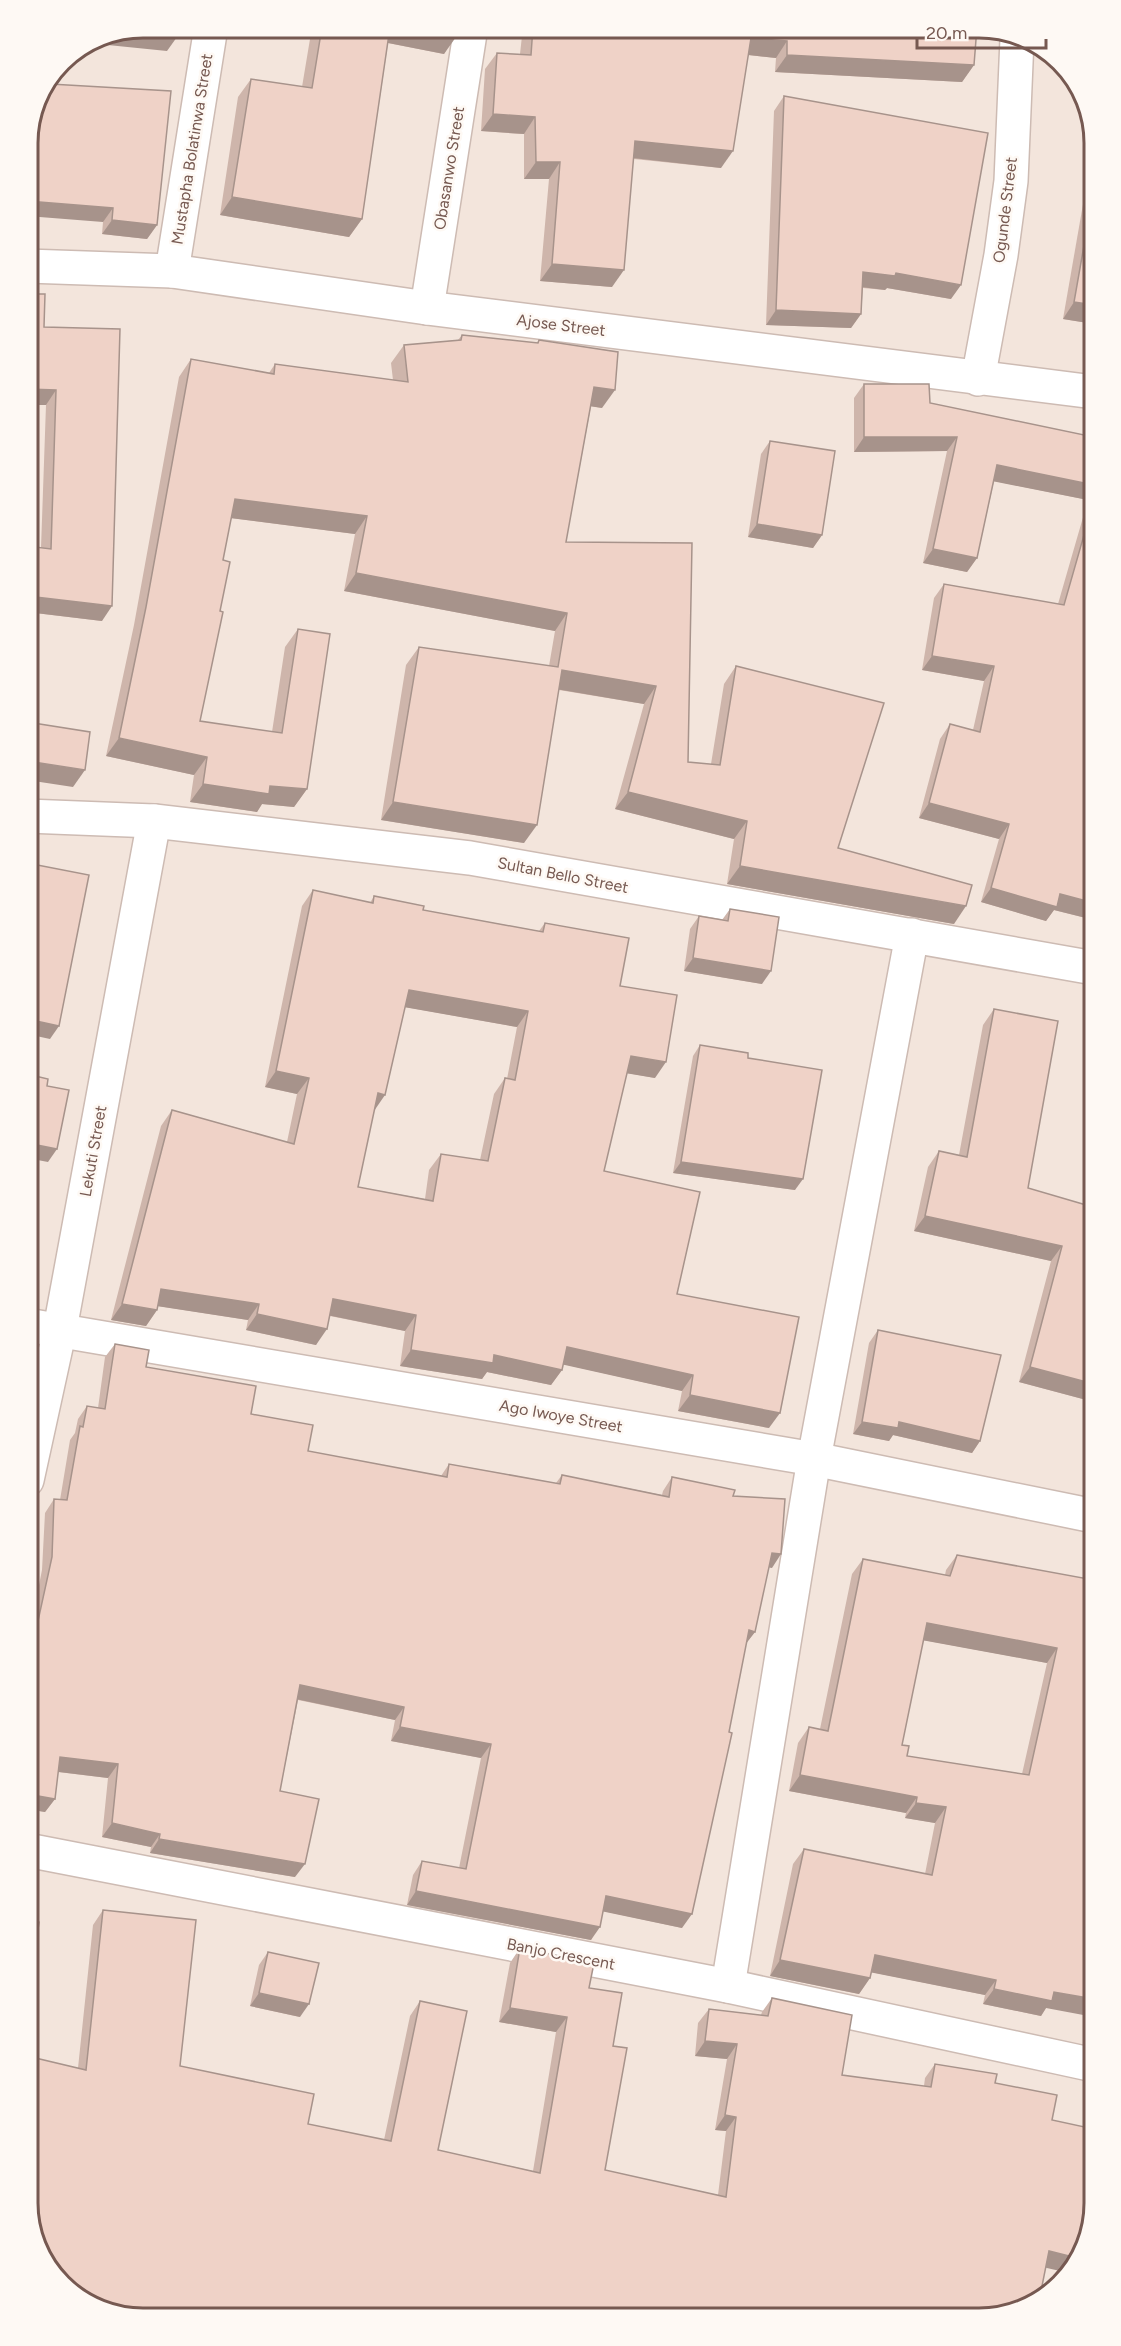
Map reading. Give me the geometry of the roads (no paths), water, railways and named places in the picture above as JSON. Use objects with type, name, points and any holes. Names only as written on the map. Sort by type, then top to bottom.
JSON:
[{"type":"street","name":"Mustapha Bolatinwa Street","points":[[172,271],[210,38]]},
{"type":"street","name":"Obasanwo Street","points":[[427,308],[469,38]]},
{"type":"street","name":"Ogunde Street","points":[[978,379],[1001,255],[1011,181],[1017,44]]},
{"type":"street","name":"Ajose Street","points":[[38,266],[172,271],[427,308],[1084,391]]},
{"type":"street","name":"Sultan Bello Street","points":[[38,816],[154,821],[470,858],[1084,966]]},
{"type":"street","name":"Lekuti Street","points":[[38,1430],[60,1329],[154,821]]},
{"type":"street","points":[[728,1986],[814,1459],[912,935]]},
{"type":"street","name":"Ago Iwoye Street","points":[[38,1326],[814,1459],[1084,1514]]},
{"type":"street","name":"Banjo Crescent","points":[[38,1852],[728,1986],[1084,2063]]}]
